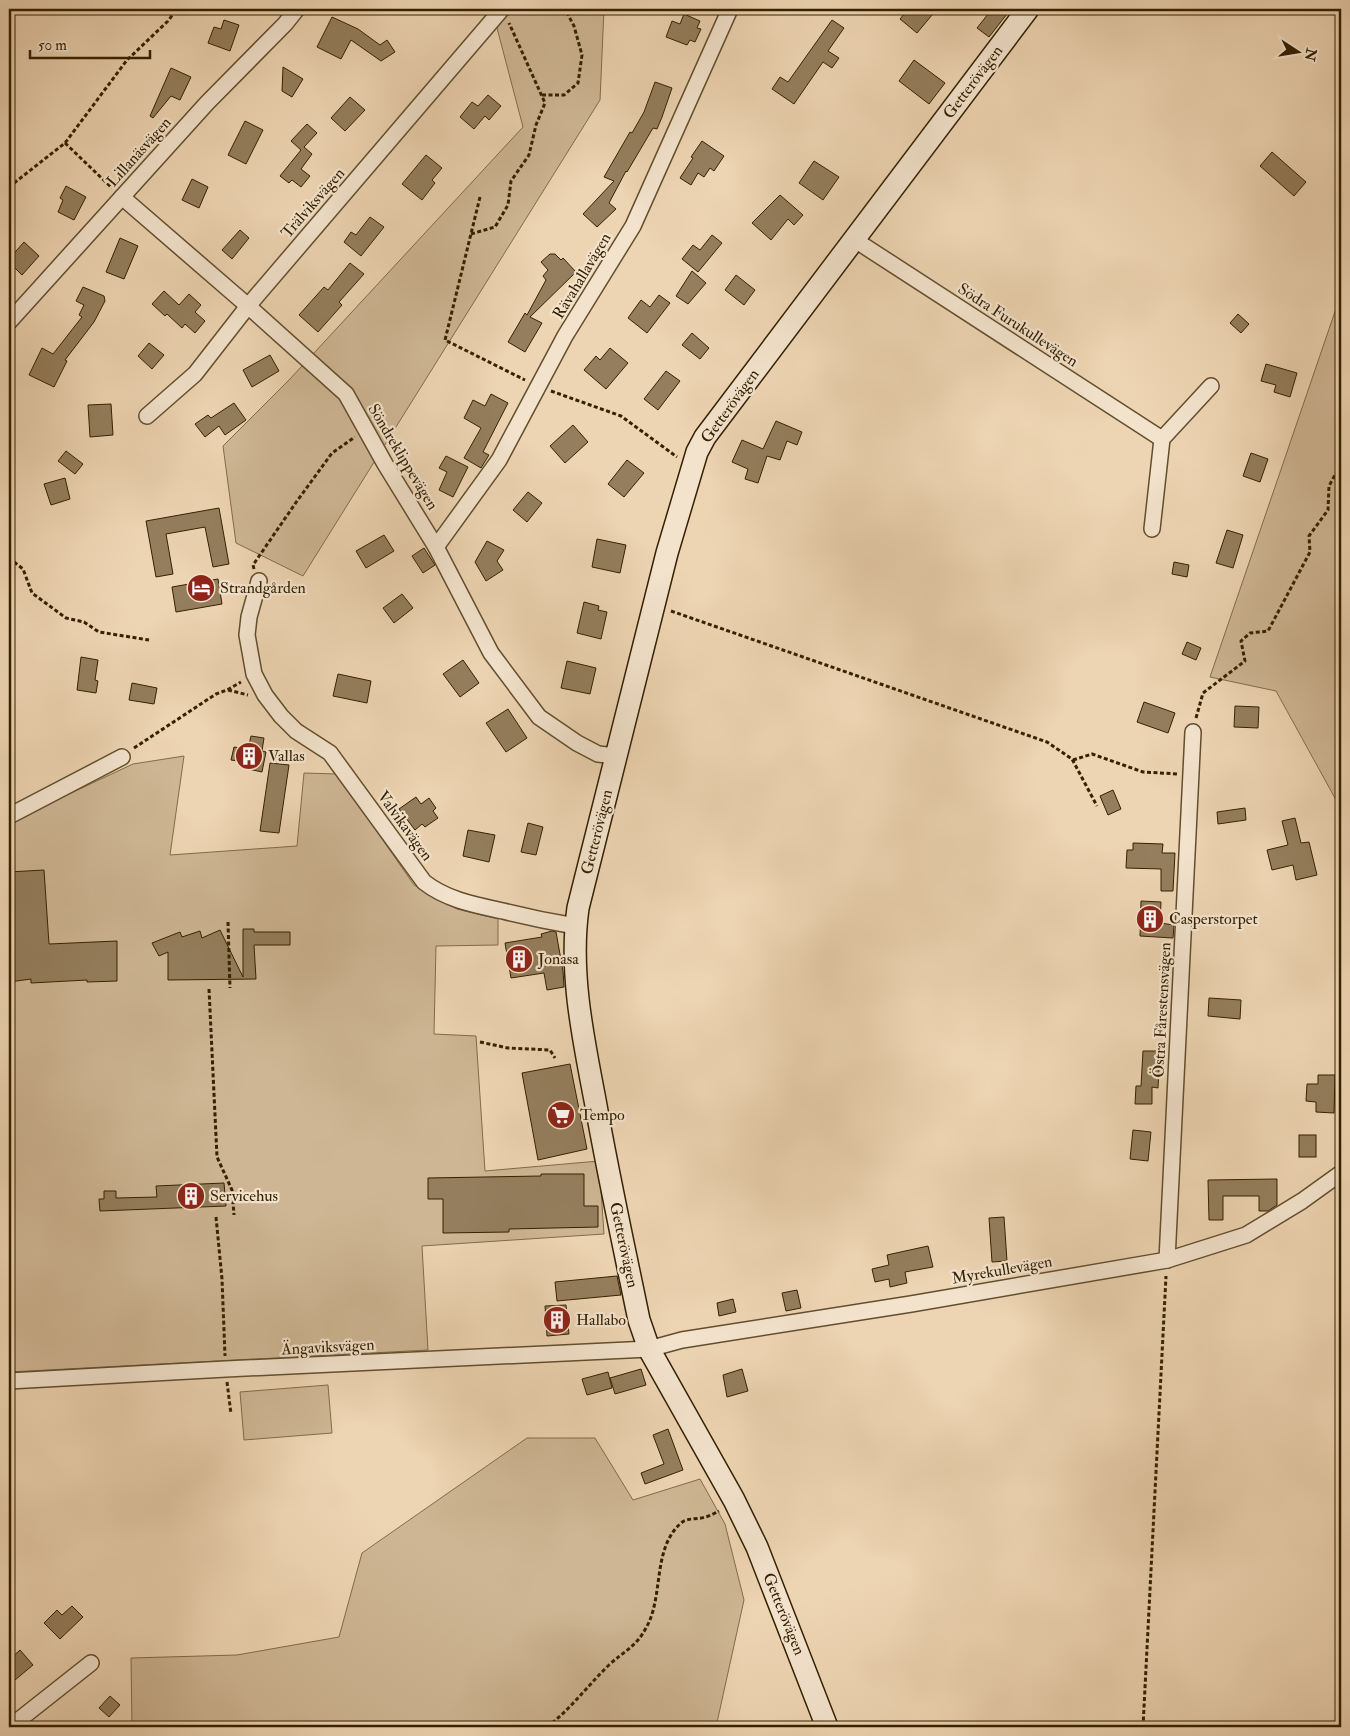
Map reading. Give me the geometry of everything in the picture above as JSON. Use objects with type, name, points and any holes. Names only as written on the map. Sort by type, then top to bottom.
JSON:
[{"type":"street","name":"Lillanäsvägen","points":[[9,322],[207,103],[285,24],[297,9]]},
{"type":"street","name":"Rävahallavägen","points":[[436,547],[499,460],[566,336],[633,226],[730,9]]},
{"type":"street","name":"Getterövägen","points":[[827,1727],[757,1547],[734,1500],[649,1349],[639,1320],[586,1053],[576,974],[575,926],[654,605],[692,468],[705,437],[1028,9]]},
{"type":"street","name":"Trälviksvägen","points":[[147,416],[195,374],[248,306],[504,13]]},
{"type":"street","name":"Söndreklippevägen","points":[[122,197],[346,394],[365,430],[436,547],[491,653],[539,717],[577,743],[598,754],[616,756]]},
{"type":"street","name":"Södra Furukullevägen","points":[[855,240],[1162,439]]},
{"type":"street","points":[[1152,530],[1162,439],[1211,386]]},
{"type":"street","name":"Valvikavägen","points":[[259,581],[249,617],[247,635],[254,674],[265,695],[281,716],[296,731],[330,753],[424,882],[434,890],[462,902],[544,921],[575,926]]},
{"type":"street","name":"Östra Fårestensvägen","points":[[1167,1260],[1193,732]]},
{"type":"street","points":[[9,816],[122,757]]},
{"type":"street","name":"Myrekullevägen","points":[[649,1349],[682,1340],[911,1304],[1167,1260],[1246,1235],[1341,1173]]},
{"type":"street","name":"Ängaviksvägen","points":[[9,1381],[649,1349]]},
{"type":"street","points":[[10,1727],[91,1663]]},
{"type":"path","points":[[9,187],[65,143],[127,60],[168,21],[177,9]]},
{"type":"path","points":[[542,94],[564,95],[578,83],[582,55],[574,26],[566,9]]},
{"type":"path","points":[[471,235],[495,227],[508,205],[511,181],[529,155],[536,125],[545,103],[504,13]]},
{"type":"path","points":[[65,143],[122,197]]},
{"type":"path","points":[[480,197],[444,340],[538,386],[620,416],[692,468]]},
{"type":"path","points":[[259,581],[253,565],[296,502],[332,453],[365,430]]},
{"type":"path","points":[[1193,732],[1203,693],[1245,661],[1241,641],[1250,633],[1268,631],[1310,552],[1309,536],[1328,510],[1329,486],[1341,464]]},
{"type":"path","points":[[9,558],[23,569],[32,593],[66,618],[84,622],[100,632],[150,640]]},
{"type":"path","points":[[654,605],[1047,742],[1072,760],[1097,806]]},
{"type":"path","points":[[122,757],[210,698],[254,674]]},
{"type":"path","points":[[1072,760],[1092,754],[1143,772],[1191,774]]},
{"type":"path","points":[[228,922],[230,988]]},
{"type":"path","points":[[209,989],[217,1157],[232,1190],[234,1215]]},
{"type":"path","points":[[480,1042],[508,1048],[550,1050],[555,1058]]},
{"type":"path","points":[[216,1217],[222,1280],[226,1369],[231,1414]]},
{"type":"path","points":[[1144,1727],[1167,1260]]},
{"type":"path","points":[[547,1727],[564,1714],[611,1664],[639,1640],[648,1625],[652,1611],[662,1556],[673,1532],[681,1522],[704,1518],[714,1514],[734,1500]]},
{"type":"shaded area","points":[[492,9],[604,9],[600,100],[303,576],[236,543],[223,446],[289,380],[523,127]]},
{"type":"shaded area","points":[[1341,294],[1341,809],[1276,691],[1210,677]]},
{"type":"shaded area","points":[[184,756],[170,855],[297,846],[304,773],[337,774],[414,885],[457,909],[498,919],[498,945],[436,946],[434,1034],[476,1036],[485,1171],[599,1161],[604,1234],[422,1246],[428,1350],[9,1372],[9,822],[133,764]]},
{"type":"shaded area","points":[[328,1385],[332,1433],[244,1440],[240,1392]]},
{"type":"shaded area","points":[[527,1438],[595,1438],[633,1500],[700,1479],[725,1524],[744,1600],[716,1727],[132,1727],[131,1658],[237,1655],[339,1637],[362,1553]]},
{"type":"building","points":[[908,9],[937,9],[917,33],[900,19]]},
{"type":"building","points":[[992,9],[1011,9],[989,37],[977,28]]},
{"type":"building","points":[[684,14],[700,21],[697,28],[701,29],[695,42],[690,40],[687,45],[666,37],[672,21],[680,24]]},
{"type":"building","points":[[332,17],[358,29],[380,45],[387,40],[395,52],[381,61],[351,40],[341,59],[317,47]]},
{"type":"building","points":[[224,20],[239,25],[230,51],[208,43],[214,27],[221,29]]},
{"type":"building","points":[[832,20],[844,28],[828,51],[839,58],[832,68],[823,62],[794,104],[772,89],[780,77],[788,82]]},
{"type":"building","points":[[914,60],[945,83],[929,104],[899,81]]},
{"type":"building","points":[[283,67],[303,79],[292,97],[282,91]]},
{"type":"building","points":[[171,68],[191,77],[180,100],[171,96],[153,118],[150,116]]},
{"type":"building","points":[[655,82],[672,88],[662,117],[657,129],[653,128],[626,171],[609,203],[616,209],[597,227],[583,214],[614,181],[604,177],[644,112]]},
{"type":"building","points":[[488,95],[501,106],[489,120],[485,116],[474,129],[460,117],[472,102],[478,106]]},
{"type":"building","points":[[350,97],[365,110],[345,131],[331,118]]},
{"type":"building","points":[[245,121],[263,130],[246,164],[228,155]]},
{"type":"building","points":[[307,124],[317,133],[304,147],[312,154],[301,169],[310,176],[301,187],[292,180],[289,183],[280,176],[301,150],[291,141]]},
{"type":"building","points":[[702,141],[724,156],[714,171],[710,168],[704,177],[698,173],[691,185],[680,178]]},
{"type":"building","points":[[1272,152],[1306,182],[1294,196],[1260,166]]},
{"type":"building","points":[[426,155],[442,168],[432,180],[435,183],[422,200],[402,184]]},
{"type":"building","points":[[814,161],[839,177],[823,200],[799,183]]},
{"type":"building","points":[[192,179],[208,187],[199,208],[182,200]]},
{"type":"building","points":[[66,186],[86,197],[74,220],[58,212],[63,200],[60,198]]},
{"type":"building","points":[[780,195],[803,215],[794,225],[788,219],[771,240],[752,223]]},
{"type":"building","points":[[370,217],[384,227],[361,256],[344,242],[351,232],[356,235]]},
{"type":"building","points":[[240,230],[249,238],[232,259],[222,250]]},
{"type":"building","points":[[712,235],[722,243],[698,272],[682,259],[693,245],[700,250]]},
{"type":"building","points":[[120,238],[138,246],[124,279],[106,272]]},
{"type":"building","points":[[24,242],[39,256],[22,275],[9,262],[9,259]]},
{"type":"building","points":[[550,254],[555,254],[561,260],[563,258],[576,272],[530,317],[542,323],[525,352],[508,342],[525,313],[527,315],[546,280],[543,276],[548,270],[541,262]]},
{"type":"building","points":[[350,263],[364,274],[339,302],[342,305],[318,332],[299,315],[324,287],[328,290]]},
{"type":"building","points":[[692,271],[706,283],[688,304],[676,296]]},
{"type":"building","points":[[736,275],[755,290],[744,305],[725,290]]},
{"type":"building","points":[[83,287],[104,296],[105,301],[94,322],[65,360],[67,361],[54,387],[29,375],[42,348],[53,354],[82,317],[79,315],[84,305],[76,301]]},
{"type":"building","points":[[164,291],[179,305],[189,294],[201,305],[195,312],[205,321],[195,333],[185,324],[182,328],[167,314],[165,316],[152,304]]},
{"type":"building","points":[[659,295],[670,303],[647,333],[628,318],[641,300],[650,307]]},
{"type":"building","points":[[1238,314],[1249,324],[1241,333],[1230,323]]},
{"type":"building","points":[[692,333],[709,348],[700,359],[682,345]]},
{"type":"building","points":[[149,343],[164,355],[152,369],[138,356]]},
{"type":"building","points":[[610,348],[628,363],[606,389],[584,370],[596,356],[600,360]]},
{"type":"building","points":[[270,355],[279,371],[252,387],[243,370]]},
{"type":"building","points":[[1266,364],[1297,373],[1290,397],[1274,392],[1276,385],[1261,381]]},
{"type":"building","points":[[666,371],[680,381],[658,410],[644,399]]},
{"type":"building","points":[[491,394],[508,403],[483,452],[489,455],[481,468],[464,458],[481,428],[464,418],[473,400],[485,406]]},
{"type":"building","points":[[234,403],[246,420],[225,435],[219,426],[205,437],[195,424],[208,415],[211,418]]},
{"type":"building","points":[[111,404],[113,435],[90,437],[88,405]]},
{"type":"building","points":[[776,421],[802,432],[797,445],[787,441],[780,460],[767,456],[758,483],[745,479],[748,469],[732,462],[742,440],[763,449]]},
{"type":"building","points":[[573,425],[588,442],[565,463],[550,446]]},
{"type":"building","points":[[66,451],[83,464],[75,474],[58,461]]},
{"type":"building","points":[[1251,453],[1268,459],[1260,482],[1243,476]]},
{"type":"building","points":[[446,456],[468,467],[453,497],[439,490],[447,472],[439,468]]},
{"type":"building","points":[[627,460],[644,473],[624,497],[608,484]]},
{"type":"building","points":[[65,478],[70,499],[51,505],[44,484]]},
{"type":"building","points":[[528,492],[542,503],[527,522],[513,510]]},
{"type":"building","points":[[219,508],[229,564],[213,567],[205,527],[166,534],[173,574],[156,577],[146,521]]},
{"type":"building","points":[[1227,530],[1243,535],[1233,568],[1216,563]]},
{"type":"building","points":[[384,535],[394,551],[366,568],[356,551]]},
{"type":"building","points":[[597,539],[626,545],[620,573],[592,567]]},
{"type":"building","points":[[487,541],[504,550],[497,561],[503,570],[486,581],[475,562]]},
{"type":"building","points":[[424,548],[435,565],[423,573],[412,556]]},
{"type":"building","points":[[1174,562],[1189,565],[1187,577],[1172,574]]},
{"type":"building","points":[[218,579],[222,604],[176,612],[172,587]]},
{"type":"building","points":[[402,594],[413,608],[394,623],[383,608]]},
{"type":"building","points":[[584,602],[599,606],[598,610],[607,612],[601,639],[577,633]]},
{"type":"building","points":[[1187,642],[1201,648],[1196,660],[1182,654]]},
{"type":"building","points":[[81,657],[98,660],[95,680],[98,681],[96,693],[77,690]]},
{"type":"building","points":[[463,660],[479,683],[460,697],[443,674]]},
{"type":"building","points":[[567,661],[596,668],[590,694],[561,688]]},
{"type":"building","points":[[338,674],[371,681],[367,703],[333,696]]},
{"type":"building","points":[[132,683],[157,688],[154,704],[129,700]]},
{"type":"building","points":[[1144,702],[1175,713],[1168,733],[1137,722]]},
{"type":"building","points":[[1235,706],[1259,707],[1258,728],[1234,727]]},
{"type":"building","points":[[508,709],[527,738],[506,752],[486,723]]},
{"type":"building","name":"Vallas","points":[[251,736],[264,738],[262,751],[266,752],[262,772],[244,768],[245,762],[231,760],[234,747],[248,749]]},
{"type":"building","points":[[270,763],[289,765],[279,833],[260,831]]},
{"type":"building","points":[[1113,790],[1121,809],[1108,815],[1100,796]]},
{"type":"building","points":[[416,797],[421,804],[429,798],[436,808],[433,811],[438,818],[425,827],[422,824],[415,830],[399,809]]},
{"type":"building","points":[[1245,808],[1246,820],[1218,824],[1217,812]]},
{"type":"building","points":[[1295,818],[1301,843],[1309,842],[1317,875],[1296,880],[1293,865],[1272,870],[1267,850],[1288,845],[1282,821]]},
{"type":"building","points":[[528,823],[543,827],[536,855],[521,852]]},
{"type":"building","points":[[468,830],[495,835],[489,862],[463,856]]},
{"type":"building","points":[[1133,843],[1163,844],[1162,853],[1175,853],[1173,891],[1161,891],[1161,869],[1126,868],[1127,850],[1133,850]]},
{"type":"building","points":[[44,870],[49,944],[117,941],[117,981],[87,982],[87,980],[31,983],[31,979],[9,982],[9,872]]},
{"type":"building","name":"Casperstorpet","points":[[1141,901],[1161,902],[1160,923],[1174,925],[1173,938],[1140,936]]},
{"type":"building","points":[[243,929],[254,929],[254,932],[290,932],[290,945],[254,945],[256,979],[168,980],[168,952],[159,956],[152,943],[180,932],[182,937],[200,931],[202,938],[220,930],[243,977]]},
{"type":"building","points":[[552,931],[556,932],[564,987],[547,990],[544,973],[511,978],[505,943],[542,937],[541,934]]},
{"type":"building","points":[[1209,998],[1241,1000],[1240,1019],[1208,1016]]},
{"type":"building","points":[[1143,1051],[1160,1051],[1158,1088],[1152,1087],[1152,1104],[1135,1104],[1136,1086],[1141,1086]]},
{"type":"building","name":"Tempo","points":[[570,1064],[587,1149],[538,1160],[522,1073]]},
{"type":"building","points":[[1318,1075],[1335,1075],[1334,1113],[1316,1112],[1316,1102],[1306,1101],[1307,1084],[1318,1084]]},
{"type":"building","points":[[1133,1130],[1151,1132],[1148,1161],[1130,1159]]},
{"type":"building","points":[[1299,1135],[1316,1135],[1316,1157],[1299,1157]]},
{"type":"building","points":[[541,1174],[584,1174],[584,1206],[598,1206],[598,1227],[509,1229],[509,1232],[443,1233],[443,1199],[428,1199],[428,1178],[541,1176]]},
{"type":"building","points":[[1277,1179],[1277,1205],[1268,1211],[1259,1211],[1259,1196],[1223,1196],[1223,1220],[1209,1220],[1208,1180]]},
{"type":"building","name":"Servicehus","points":[[224,1183],[226,1206],[100,1211],[99,1199],[104,1199],[104,1191],[116,1191],[116,1198],[157,1197],[156,1186]]},
{"type":"building","points":[[1004,1217],[1007,1261],[992,1262],[989,1218]]},
{"type":"building","points":[[928,1246],[933,1267],[905,1272],[907,1283],[890,1287],[889,1279],[875,1282],[872,1269],[889,1265],[887,1255]]},
{"type":"building","points":[[617,1276],[621,1295],[557,1301],[555,1282]]},
{"type":"building","points":[[797,1290],[801,1308],[786,1311],[782,1293]]},
{"type":"building","points":[[733,1299],[736,1312],[719,1316],[717,1303]]},
{"type":"building","name":"Hallabo","points":[[566,1305],[569,1334],[547,1336],[545,1306]]},
{"type":"building","points":[[641,1369],[646,1385],[615,1394],[610,1378]]},
{"type":"building","points":[[742,1369],[748,1391],[727,1397],[723,1375]]},
{"type":"building","points":[[608,1372],[612,1388],[587,1395],[582,1379]]},
{"type":"building","points":[[668,1429],[683,1470],[645,1484],[641,1473],[664,1464],[653,1435]]},
{"type":"building","points":[[72,1606],[83,1617],[60,1639],[44,1623],[57,1610],[62,1615]]},
{"type":"building","points":[[20,1650],[33,1665],[9,1685],[9,1660]]},
{"type":"building","points":[[110,1696],[120,1705],[109,1717],[99,1708]]},
{"type":"place","name":"Strandgården","points":[[201,588]]},
{"type":"place","name":"Vallas","points":[[249,756]]},
{"type":"place","name":"Casperstorpet","points":[[1150,919]]},
{"type":"place","name":"Jonasa","points":[[519,959]]},
{"type":"place","name":"Tempo","points":[[561,1115]]},
{"type":"place","name":"Servicehus","points":[[191,1196]]},
{"type":"place","name":"Hallabo","points":[[557,1320]]}]
